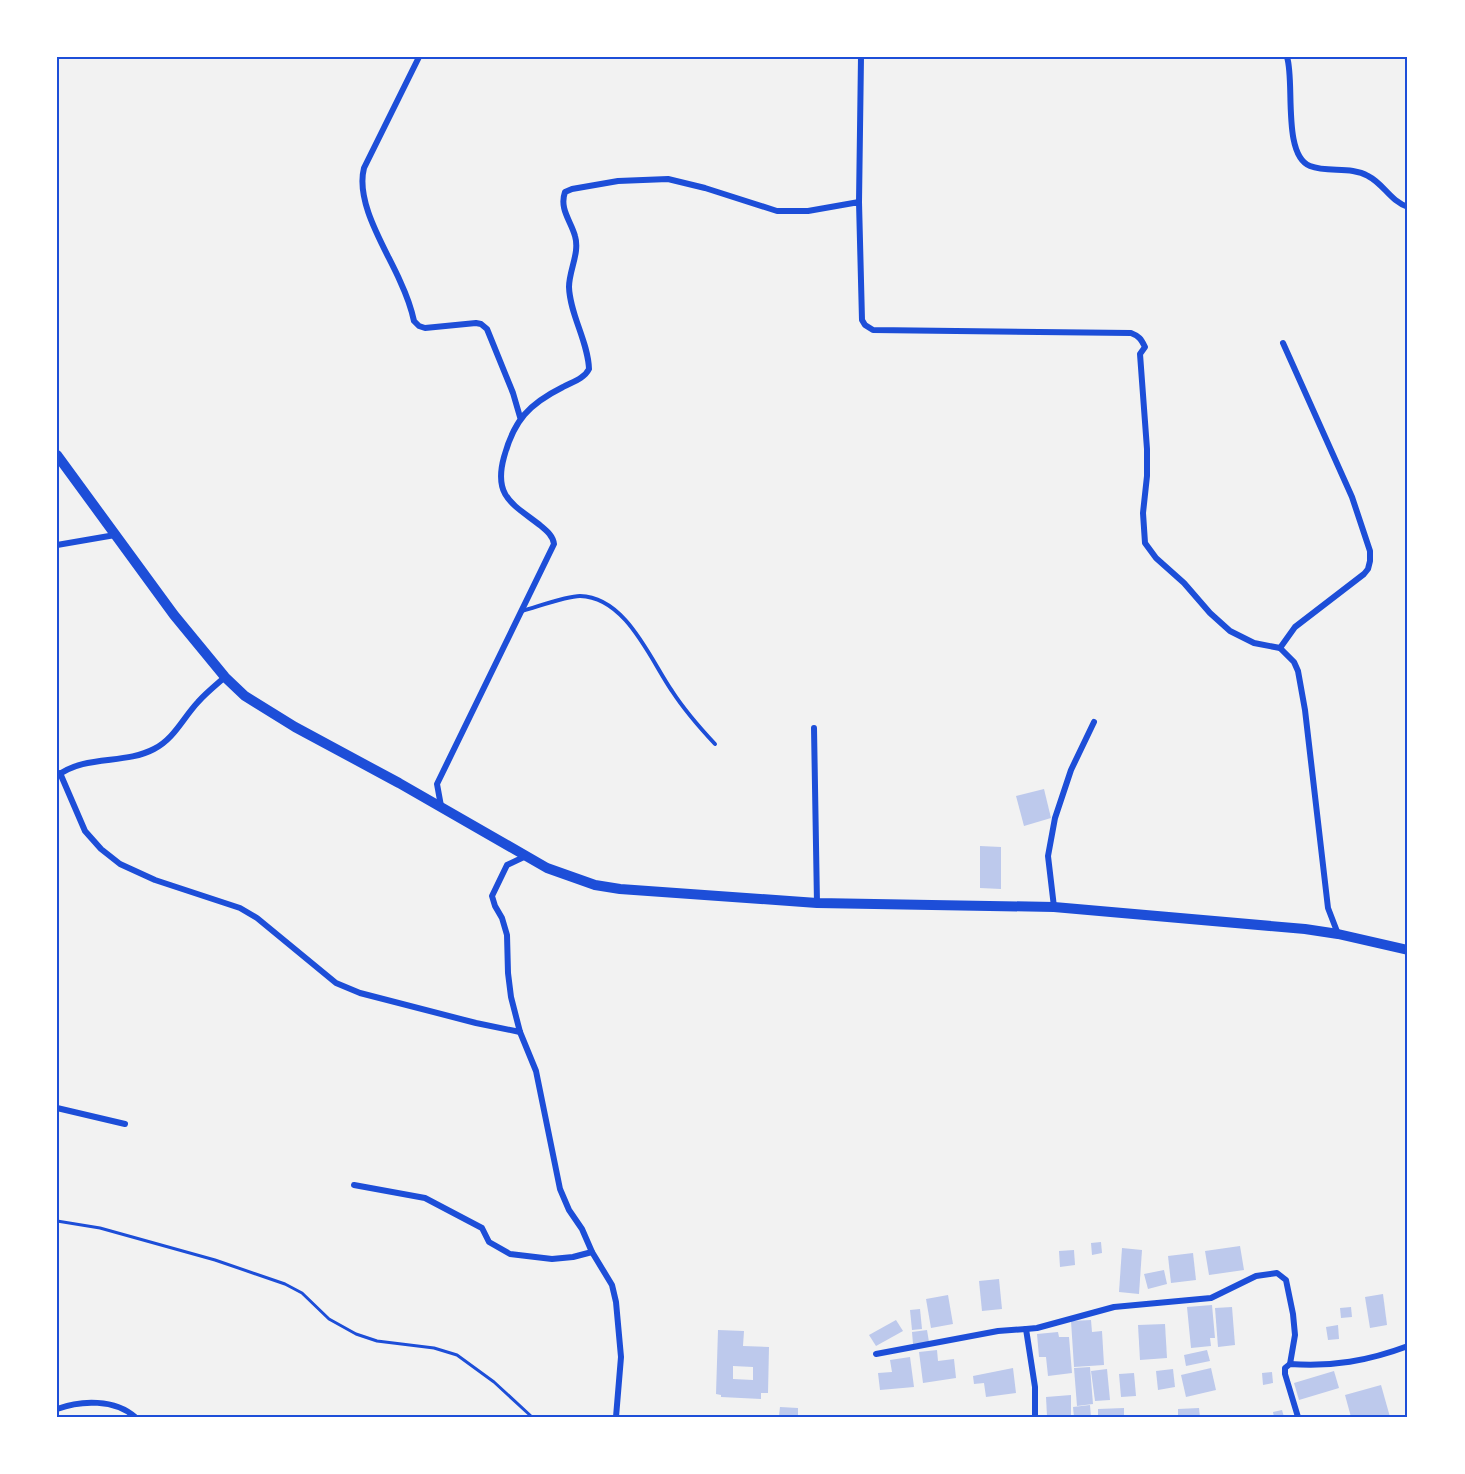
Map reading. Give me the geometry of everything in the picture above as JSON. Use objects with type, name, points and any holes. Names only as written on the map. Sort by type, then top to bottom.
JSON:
[{"type":"street","points":[[419,57],[364,168],[361,180],[365,200],[404,289],[414,321],[425,328],[481,324],[487,329],[513,393],[520,417]]},
{"type":"street","points":[[861,57],[859,202],[864,325],[873,330],[1131,333],[1138,335],[1145,347],[1140,354],[1147,449],[1143,513],[1145,543],[1156,558],[1184,583],[1230,631],[1254,643],[1280,648],[1294,662],[1302,688],[1328,908],[1338,934]]},
{"type":"street","points":[[1287,57],[1291,81],[1292,127],[1300,157],[1307,165],[1368,175],[1390,197],[1408,207]]},
{"type":"street","points":[[441,807],[437,784],[554,544],[546,530],[521,511],[505,494],[500,484],[504,456],[520,417],[540,399],[584,376],[589,369],[569,290],[570,270],[576,250],[575,237],[563,206],[565,192],[618,182],[668,179],[777,211],[808,211],[859,202]]},
{"type":"street","points":[[1280,648],[1295,627],[1364,574],[1370,561],[1370,551],[1353,497],[1283,343]]},
{"type":"street","points":[[57,455],[174,615],[225,677],[245,696],[295,727],[547,868],[571,878],[621,889],[817,903],[1054,907],[1305,929],[1408,950]]},
{"type":"street","points":[[57,545],[116,534]]},
{"type":"street","points":[[225,677],[197,702],[178,729],[155,749],[131,757],[81,763],[58,775],[85,831],[101,849],[120,864],[155,880],[240,908],[257,918],[336,983],[352,990],[476,1023],[520,1032]]},
{"type":"street","points":[[1054,907],[1048,856],[1055,818],[1071,770],[1094,722]]},
{"type":"street","points":[[814,728],[817,903]]},
{"type":"street","points":[[526,856],[507,865],[492,896],[507,934],[508,973],[520,1032],[533,1061],[560,1189],[592,1252],[612,1285],[616,1302],[621,1357],[616,1417]]},
{"type":"street","points":[[57,1108],[125,1124]]},
{"type":"street","points":[[354,1185],[424,1198],[482,1228],[489,1242],[510,1254],[552,1259],[592,1252]]},
{"type":"street","points":[[876,1354],[998,1331],[1037,1328],[1114,1307],[1211,1298],[1256,1275],[1276,1273],[1286,1280],[1293,1314],[1294,1335],[1290,1364]]},
{"type":"street","points":[[1026,1329],[1035,1387],[1035,1417]]},
{"type":"street","points":[[1298,1417],[1285,1374],[1285,1368],[1290,1364],[1318,1366],[1356,1361],[1408,1346]]},
{"type":"street","points":[[57,1409],[78,1402],[99,1403],[128,1411],[135,1417]]},
{"type":"lane","points":[[521,611],[580,596],[600,601],[618,612],[643,643],[671,690],[692,719],[716,744]]},
{"type":"path","points":[[57,1221],[100,1228],[215,1260],[285,1284],[302,1293],[329,1319],[356,1334],[377,1341],[434,1348],[457,1355],[494,1382],[531,1417]]},
{"type":"building","points":[[1044,789],[1051,818],[1024,826],[1016,796]]},
{"type":"building","points":[[980,846],[1001,847],[1001,889],[980,888]]},
{"type":"building","points":[[1101,1242],[1102,1253],[1092,1255],[1091,1243]]},
{"type":"building","points":[[1240,1246],[1244,1270],[1209,1275],[1205,1251]]},
{"type":"building","points":[[1122,1248],[1142,1250],[1139,1294],[1119,1292]]},
{"type":"building","points":[[1074,1250],[1075,1265],[1060,1267],[1059,1251]]},
{"type":"building","points":[[1193,1253],[1196,1280],[1171,1283],[1168,1256]]},
{"type":"building","points":[[1164,1270],[1167,1284],[1148,1289],[1144,1274]]},
{"type":"building","points":[[999,1279],[1002,1309],[982,1311],[979,1281]]},
{"type":"building","points":[[1383,1294],[1387,1325],[1370,1328],[1365,1297]]},
{"type":"building","points":[[948,1295],[953,1324],[931,1328],[926,1299]]},
{"type":"building","points":[[1212,1305],[1215,1338],[1210,1338],[1211,1346],[1191,1348],[1187,1307]]},
{"type":"building","points":[[1232,1307],[1235,1345],[1218,1347],[1215,1308]]},
{"type":"building","points":[[1351,1307],[1352,1317],[1341,1318],[1340,1308]]},
{"type":"building","points":[[920,1309],[922,1329],[912,1330],[910,1310]]},
{"type":"building","points":[[896,1320],[903,1331],[876,1346],[869,1335]]},
{"type":"building","points":[[1091,1320],[1092,1332],[1102,1331],[1104,1365],[1074,1367],[1071,1321]]},
{"type":"building","points":[[1165,1324],[1167,1358],[1140,1360],[1138,1325]]},
{"type":"building","points":[[1338,1325],[1339,1339],[1328,1340],[1326,1327]]},
{"type":"building","points":[[718,1330],[744,1331],[743,1346],[769,1347],[768,1393],[761,1393],[761,1399],[721,1397],[716,1394]],"holes":[[[733,1366],[753,1367],[753,1380],[733,1379]]]},
{"type":"building","points":[[927,1330],[929,1342],[913,1344],[912,1332]]},
{"type":"building","points":[[1058,1332],[1059,1337],[1069,1337],[1072,1373],[1048,1376],[1046,1357],[1039,1357],[1037,1334]]},
{"type":"building","points":[[937,1350],[938,1361],[954,1359],[956,1378],[923,1383],[919,1352]]},
{"type":"building","points":[[1207,1350],[1210,1361],[1186,1366],[1184,1355]]},
{"type":"building","points":[[910,1357],[914,1387],[880,1390],[878,1373],[892,1372],[890,1360]]},
{"type":"building","points":[[1090,1367],[1093,1404],[1077,1406],[1074,1368]]},
{"type":"building","points":[[1013,1368],[1016,1393],[986,1397],[984,1383],[974,1384],[973,1376]]},
{"type":"building","points":[[1211,1368],[1216,1390],[1186,1397],[1181,1375]]},
{"type":"building","points":[[1107,1369],[1110,1400],[1095,1401],[1091,1371]]},
{"type":"building","points":[[1173,1369],[1175,1387],[1158,1390],[1156,1371]]},
{"type":"building","points":[[1334,1371],[1339,1388],[1299,1400],[1294,1383]]},
{"type":"building","points":[[1272,1372],[1273,1383],[1263,1385],[1262,1373]]},
{"type":"building","points":[[1134,1373],[1136,1396],[1121,1397],[1119,1374]]},
{"type":"building","points":[[1381,1385],[1390,1417],[1351,1417],[1345,1395]]},
{"type":"building","points":[[1071,1395],[1071,1415],[1047,1416],[1046,1397]]},
{"type":"building","points":[[1090,1405],[1091,1417],[1074,1417],[1073,1407]]},
{"type":"building","points":[[780,1407],[798,1408],[798,1417],[779,1416]]},
{"type":"building","points":[[1124,1408],[1124,1417],[1098,1417],[1098,1409]]},
{"type":"building","points":[[1199,1408],[1200,1417],[1178,1417],[1178,1409]]},
{"type":"building","points":[[1282,1410],[1284,1417],[1274,1417],[1273,1412]]}]
